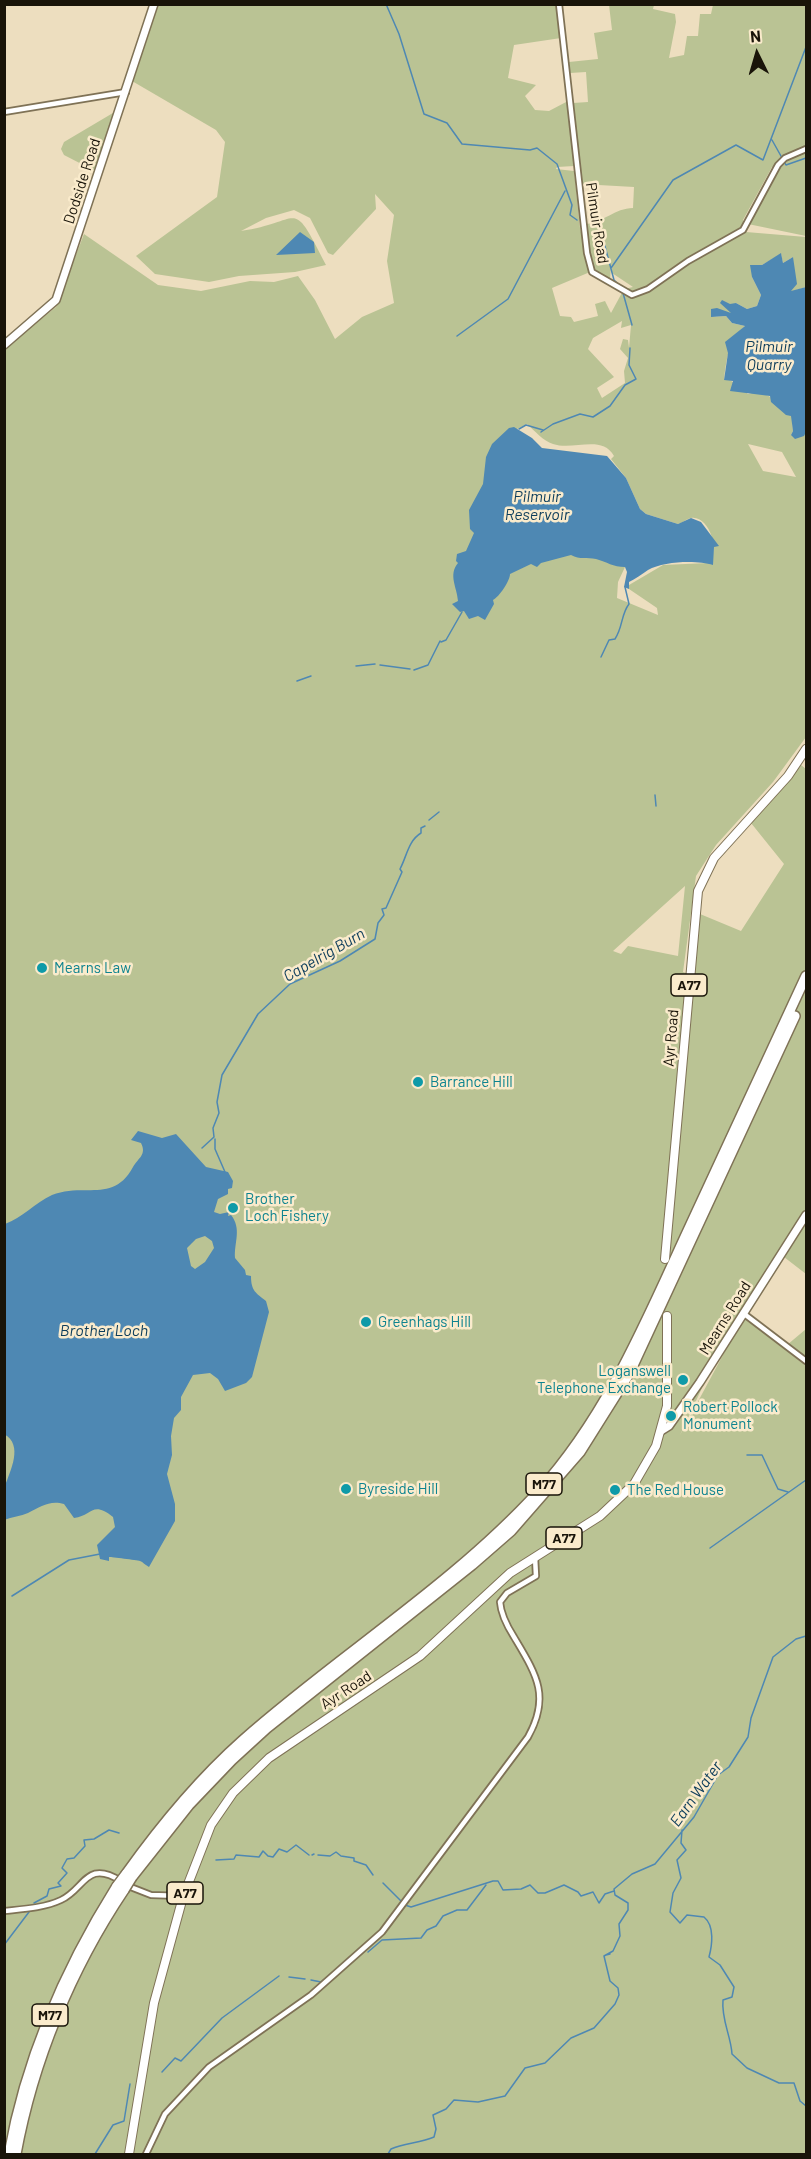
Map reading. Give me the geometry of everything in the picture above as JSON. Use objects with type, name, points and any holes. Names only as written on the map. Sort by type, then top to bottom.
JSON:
[{"type":"highway","name":"M77","points":[[9,2154],[28,2074],[72,1965],[170,1815],[227,1755],[292,1699],[469,1558],[540,1490],[575,1447],[623,1368],[807,976]]},
{"type":"highway","name":"M77","points":[[129,1876],[189,1805],[232,1760],[267,1728],[504,1538],[546,1494],[580,1452],[629,1374],[807,990]]},
{"type":"highway","name":"M77","points":[[16,2154],[36,2076],[59,2012],[121,1888]]},
{"type":"main road","name":"Dodside Road","points":[[4,345],[56,300],[154,4]]},
{"type":"main road","name":"Ayr Road","points":[[665,1259],[698,891],[714,858],[788,776],[807,749]]},
{"type":"main road","name":"Mearns Road","points":[[661,1431],[669,1426],[700,1382],[807,1215]]},
{"type":"main road","name":"Ayr Road","points":[[129,2154],[154,2003],[183,1896],[211,1825],[244,1781],[288,1745],[420,1656],[490,1589],[535,1556],[617,1503],[647,1465],[661,1431],[668,1387],[667,1316]]},
{"type":"street","name":"Pilmuir Road","points":[[559,4],[582,215],[592,272],[620,290],[636,294],[743,230]]},
{"type":"street","points":[[4,112],[126,92]]},
{"type":"street","points":[[749,230],[743,230],[778,165],[785,158],[807,149]]},
{"type":"street","points":[[743,1313],[807,1361]]},
{"type":"street","points":[[146,2154],[165,2114],[209,2067],[311,1995],[374,1940],[407,1901],[528,1737],[540,1712],[539,1690],[531,1667],[508,1627],[500,1607],[507,1593],[536,1576],[535,1556]]},
{"type":"street","points":[[4,1911],[58,1901],[66,1897],[86,1877],[96,1874],[111,1875],[143,1893],[183,1896]]},
{"type":"green space","points":[[158,5],[557,5],[561,38],[514,45],[508,78],[536,85],[525,96],[535,110],[549,111],[568,101],[574,166],[557,167],[556,169],[574,171],[580,228],[590,272],[552,288],[560,316],[571,317],[574,322],[598,316],[595,304],[605,301],[611,313],[624,289],[633,287],[612,273],[611,265],[610,280],[593,268],[585,224],[598,221],[620,210],[633,208],[634,187],[581,184],[573,103],[588,102],[586,72],[570,73],[569,62],[598,59],[594,33],[612,30],[609,5],[654,5],[653,9],[675,14],[676,22],[669,58],[684,55],[687,36],[698,36],[700,14],[711,14],[713,5],[806,5],[806,236],[748,224],[775,171],[772,167],[743,220],[746,232],[806,237],[806,287],[790,292],[793,257],[783,263],[781,254],[762,265],[752,277],[761,295],[757,306],[747,309],[736,303],[732,313],[711,317],[726,316],[732,323],[745,326],[732,343],[724,380],[730,380],[748,394],[761,393],[777,402],[792,416],[791,435],[806,432],[806,737],[773,782],[716,845],[696,876],[683,972],[693,975],[700,914],[741,931],[784,864],[751,823],[801,765],[806,769],[806,1211],[731,1326],[680,1435],[745,1314],[787,1345],[806,1329],[806,2154],[5,2154],[5,340],[20,336],[56,307],[84,234],[158,285],[201,291],[250,281],[274,282],[298,276],[315,300],[335,339],[362,317],[394,303],[387,261],[394,215],[375,194],[376,209],[333,255],[328,253],[310,218],[294,210],[266,218],[241,231],[294,218],[300,221],[306,229],[326,265],[295,272],[239,276],[209,282],[155,274],[136,256],[217,197],[225,142],[216,130],[132,81]],"holes":[[[622,321],[621,328],[631,325],[629,348],[628,340],[623,339],[620,349],[628,358],[624,371],[625,383],[602,398],[597,388],[614,377],[588,349],[593,338]],[[527,424],[549,443],[561,446],[595,444],[609,449],[614,456],[611,459],[626,478],[640,509],[646,514],[678,524],[691,518],[703,522],[711,535],[712,557],[708,563],[663,565],[629,585],[629,589],[657,608],[658,615],[617,598],[618,582],[625,567],[511,432]],[[748,444],[782,452],[796,477],[763,471]],[[685,886],[678,956],[628,946],[621,954],[613,951]]]},
{"type":"green space","points":[[118,110],[97,172],[64,155],[61,149],[64,142]]},
{"type":"green space","points":[[806,1220],[806,1274],[784,1257]]},
{"type":"water","points":[[300,232],[314,242],[315,253],[276,255]]},
{"type":"water","name":"Pilmuir Quarry","points":[[781,253],[783,263],[793,257],[797,284],[791,291],[806,287],[806,432],[804,436],[795,439],[791,435],[793,431],[791,416],[786,415],[771,402],[770,396],[730,391],[733,381],[724,380],[728,353],[725,342],[745,326],[732,323],[726,316],[711,317],[711,309],[717,308],[731,313],[720,303],[722,300],[730,304],[736,303],[747,309],[757,306],[761,295],[752,277],[750,265],[762,265]]},
{"type":"water","name":"Pilmuir Reservoir","points":[[514,427],[532,438],[542,448],[607,456],[626,478],[640,509],[646,514],[678,524],[691,518],[701,522],[719,546],[714,547],[713,565],[690,562],[655,567],[629,582],[629,589],[624,587],[627,572],[625,567],[571,555],[541,563],[537,567],[531,564],[510,574],[504,588],[493,600],[494,604],[485,620],[478,616],[469,619],[464,611],[460,612],[452,604],[458,601],[453,577],[458,563],[457,554],[466,551],[474,533],[470,529],[469,510],[483,484],[486,457],[492,444],[509,428]]},
{"type":"water","name":"Brother Loch","points":[[138,1131],[162,1138],[176,1134],[206,1167],[228,1172],[233,1181],[232,1188],[228,1189],[228,1194],[218,1199],[214,1212],[220,1214],[229,1212],[228,1216],[231,1215],[234,1220],[237,1231],[235,1258],[245,1270],[246,1275],[251,1276],[253,1288],[266,1301],[269,1312],[252,1377],[246,1383],[225,1391],[218,1379],[210,1373],[193,1375],[181,1397],[181,1410],[174,1418],[171,1436],[172,1455],[167,1474],[175,1504],[175,1521],[149,1567],[141,1561],[109,1557],[109,1561],[100,1559],[97,1545],[115,1527],[113,1517],[106,1512],[96,1509],[74,1518],[64,1504],[54,1503],[4,1520],[3,1499],[14,1458],[13,1445],[4,1434],[5,1224],[52,1195],[75,1190],[107,1189],[116,1185],[125,1178],[143,1151],[141,1143],[131,1140]],"holes":[[[205,1236],[212,1241],[214,1248],[205,1262],[195,1269],[191,1266],[187,1248],[196,1239]]]},
{"type":"waterway","name":"Capelrig Burn","points":[[386,4],[399,34],[424,114],[447,123],[462,144],[530,150],[537,148],[557,164],[572,205],[570,215],[577,220]]},
{"type":"waterway","points":[[611,268],[673,180],[736,145],[763,160],[806,47]]},
{"type":"waterway","points":[[772,140],[786,165],[806,158]]},
{"type":"waterway","points":[[457,336],[508,299],[565,191]]},
{"type":"waterway","points":[[603,239],[614,280],[620,286]]},
{"type":"waterway","points":[[623,293],[632,325]]},
{"type":"waterway","points":[[541,432],[553,424],[580,414],[593,417],[610,406],[625,385],[636,379],[629,365],[630,348]]},
{"type":"waterway","points":[[519,429],[526,425],[543,430]]},
{"type":"waterway","name":"Capelrig Burn","points":[[601,657],[609,640],[615,639],[618,634],[629,604],[625,587]]},
{"type":"waterway","points":[[441,642],[446,640],[462,612]]},
{"type":"waterway","points":[[414,670],[428,665],[440,641]]},
{"type":"waterway","points":[[356,666],[375,664]]},
{"type":"waterway","points":[[380,665],[410,669]]},
{"type":"waterway","points":[[297,681],[311,676]]},
{"type":"waterway","points":[[655,795],[656,806]]},
{"type":"waterway","name":"Capelrig Burn","points":[[429,820],[439,812]]},
{"type":"waterway","name":"Capelrig Burn","points":[[202,1148],[214,1137],[213,1128],[219,1113],[217,1102],[222,1075],[258,1014],[290,984],[340,961],[375,939],[378,923],[384,915],[382,909],[386,908],[402,872],[400,869],[408,849],[421,833],[421,828],[425,826]]},
{"type":"waterway","points":[[215,1139],[215,1149],[225,1172]]},
{"type":"waterway","points":[[747,1455],[762,1455],[778,1489],[788,1492]]},
{"type":"waterway","points":[[710,1548],[806,1480]]},
{"type":"waterway","name":"Capelrig Burn","points":[[12,1596],[69,1560],[100,1554]]},
{"type":"waterway","name":"Earn Water","points":[[388,2154],[396,2147],[434,2137],[436,2129],[433,2115],[446,2109],[454,2100],[478,2102],[505,2096],[525,2068],[545,2063],[571,2038],[594,2028],[615,2004],[619,1995],[618,1988],[610,1981],[604,1956],[613,1951],[620,1936],[619,1924],[628,1910],[628,1903],[615,1895],[614,1889],[632,1874],[655,1864],[694,1817],[718,1775],[729,1767],[748,1737],[751,1718],[773,1657],[796,1639],[806,1636]]},
{"type":"waterway","points":[[34,1903],[47,1896],[49,1889],[61,1886],[58,1883],[67,1873],[62,1868],[67,1859],[74,1858],[85,1846],[84,1840],[94,1839],[109,1830],[119,1833]]},
{"type":"waterway","points":[[682,1830],[681,1843],[686,1850],[677,1860],[681,1878],[673,1893],[670,1912],[680,1923],[687,1915],[704,1917],[710,1926],[712,1942],[709,1957],[720,1965],[734,1987],[732,1997],[723,2000],[732,2054],[747,2068],[779,2083],[794,2083],[800,2101],[806,2106]]},
{"type":"waterway","points":[[216,1860],[234,1859],[236,1855],[259,1857],[263,1851],[273,1857],[279,1849],[287,1852],[296,1845],[309,1855]]},
{"type":"waterway","points":[[318,1855],[330,1856],[336,1852],[341,1856],[354,1858],[354,1861],[366,1865],[373,1875]]},
{"type":"waterway","points":[[405,1905],[411,1907],[493,1881],[498,1881],[503,1890],[521,1889],[530,1885],[538,1893],[545,1893],[564,1885],[581,1896],[593,1892],[599,1903],[605,1894],[614,1891]]},
{"type":"waterway","points":[[383,1883],[401,1901]]},
{"type":"waterway","points":[[368,1952],[382,1940],[421,1938],[427,1930],[436,1926],[443,1916],[457,1910],[467,1910],[486,1885]]},
{"type":"waterway","points":[[4,1945],[29,1912]]},
{"type":"waterway","name":"Earn Water","points":[[606,1955],[610,1954]]},
{"type":"waterway","points":[[311,1980],[321,1982],[338,1968]]},
{"type":"waterway","points":[[162,2072],[175,2058],[181,2061],[222,2018],[279,1976]]},
{"type":"waterway","points":[[289,1977],[305,1979]]},
{"type":"waterway","points":[[95,2154],[113,2125],[124,2121],[130,2084]]},
{"type":"place","name":"Mearns Law","points":[[42,968]]},
{"type":"place","name":"Barrance Hill","points":[[418,1082]]},
{"type":"place","name":"Brother Loch Fishery","points":[[233,1208]]},
{"type":"place","name":"Greenhags Hill","points":[[366,1322]]},
{"type":"place","name":"Loganswell Telephone Exchange","points":[[683,1380]]},
{"type":"place","name":"Robert Pollock Monument","points":[[671,1416]]},
{"type":"place","name":"Byreside Hill","points":[[346,1489]]},
{"type":"place","name":"The Red House","points":[[615,1490]]}]
